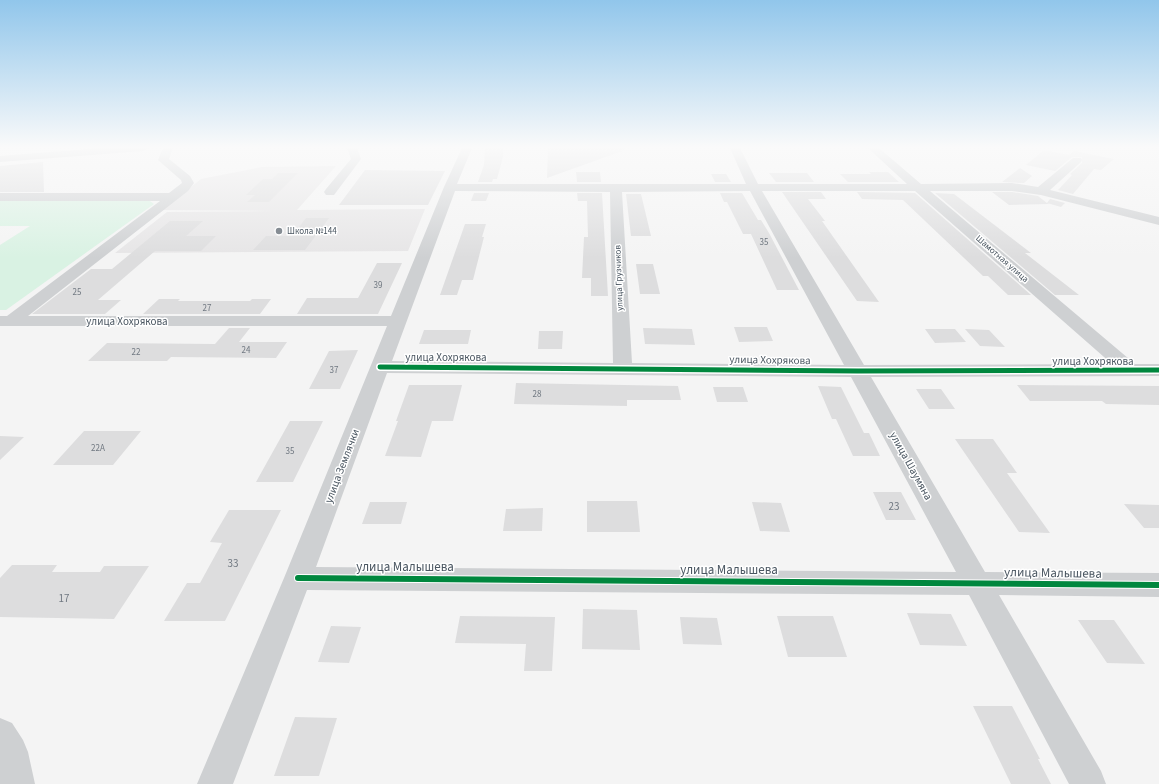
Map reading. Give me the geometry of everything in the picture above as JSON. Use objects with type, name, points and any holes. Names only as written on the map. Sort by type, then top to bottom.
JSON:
[{"type":"street","points":[[5,321],[172,197],[186,185]]},
{"type":"street","points":[[330,192],[336,185]]},
{"type":"street","name":"улица Шаумяна","points":[[752,185],[977,583],[1088,784]]},
{"type":"street","name":"Шамотная улица","points":[[916,185],[1130,370]]},
{"type":"street","points":[[1041,191],[1048,185]]},
{"type":"street","points":[[450,187],[1012,187],[1041,191],[1159,221]]},
{"type":"street","name":"улица Землячки","points":[[215,784],[298,578],[450,187]]},
{"type":"street","name":"улица Грузчиков","points":[[616,188],[623,368]]},
{"type":"street","points":[[0,197],[172,197]]},
{"type":"street","name":"улица Хохрякова","points":[[5,321],[398,321]]},
{"type":"street","name":"улица Хохрякова","points":[[380,367],[858,371],[1159,370]]},
{"type":"street","name":"улица Малышева","points":[[298,578],[1159,585]]},
{"type":"street","points":[[0,735],[11,752],[17,784]]},
{"type":"shaded area","name":"Школа №144","points":[[194,185],[320,185],[297,210],[425,209],[408,251],[115,253],[167,212],[273,211],[162,210]]},
{"type":"green space","points":[[0,199],[147,199],[154,204],[6,310],[0,310],[0,245],[30,226],[0,226]]},
{"type":"building","points":[[0,185],[44,185],[44,192],[0,192]]},
{"type":"building","points":[[257,185],[286,185],[269,202],[247,202],[255,195],[246,195]]},
{"type":"building","points":[[354,185],[438,185],[428,205],[339,205]]},
{"type":"building","points":[[1063,185],[1081,185],[1073,194],[1058,190]]},
{"type":"building","points":[[782,192],[821,192],[826,199],[808,199],[825,221],[822,221],[879,302],[857,301]]},
{"type":"building","points":[[857,192],[915,193],[1031,295],[1008,295],[988,276],[983,276],[903,200],[862,199]]},
{"type":"building","points":[[992,192],[1012,192],[1038,196],[1049,204],[1009,205]]},
{"type":"building","points":[[474,193],[489,193],[486,201],[471,201]]},
{"type":"building","points":[[577,193],[602,193],[608,296],[591,296],[591,278],[582,278],[584,237],[588,237],[587,201],[578,201]]},
{"type":"building","points":[[720,193],[742,193],[758,220],[761,220],[769,233],[799,290],[777,290],[751,234],[743,234],[727,202],[724,202]]},
{"type":"building","points":[[935,193],[954,194],[1031,253],[1025,253],[1079,295],[1055,295]]},
{"type":"building","points":[[626,194],[641,194],[651,236],[631,236]]},
{"type":"building","points":[[1050,199],[1065,203],[1061,207],[1047,203]]},
{"type":"building","points":[[306,218],[329,218],[305,250],[253,250],[266,236],[292,236]]},
{"type":"building","points":[[170,221],[203,221],[186,236],[216,236],[201,251],[155,251],[98,300],[121,300],[105,314],[32,314],[91,269],[112,269]]},
{"type":"building","points":[[465,224],[486,224],[473,280],[462,280],[457,295],[440,295]]},
{"type":"building","points":[[377,263],[402,263],[378,314],[297,314],[307,298],[358,298]]},
{"type":"building","points":[[636,264],[653,264],[660,294],[640,294]]},
{"type":"building","points":[[159,299],[180,299],[178,301],[250,301],[252,299],[271,299],[260,314],[143,314]]},
{"type":"building","points":[[734,327],[767,327],[773,341],[739,342]]},
{"type":"building","points":[[229,328],[250,328],[239,342],[287,342],[276,358],[171,357],[167,361],[88,361],[107,343],[215,344]]},
{"type":"building","points":[[643,328],[692,329],[695,345],[645,344]]},
{"type":"building","points":[[925,329],[955,329],[966,342],[935,343]]},
{"type":"building","points":[[965,329],[989,330],[1005,347],[980,346]]},
{"type":"building","points":[[424,330],[471,330],[468,344],[419,344]]},
{"type":"building","points":[[539,331],[563,331],[562,349],[538,349]]},
{"type":"building","points":[[358,350],[340,389],[309,389],[329,351]]},
{"type":"building","points":[[516,383],[678,386],[681,400],[627,400],[627,406],[514,404]]},
{"type":"building","points":[[409,385],[462,385],[453,421],[432,421],[421,457],[385,456],[398,421],[396,421]]},
{"type":"building","points":[[1017,385],[1159,386],[1159,405],[1106,404],[1102,401],[1030,401]]},
{"type":"building","points":[[818,386],[841,387],[864,433],[869,433],[880,456],[853,456],[836,419],[832,419]]},
{"type":"building","points":[[713,387],[743,387],[748,402],[717,402]]},
{"type":"building","points":[[916,389],[941,389],[955,409],[929,409]]},
{"type":"building","points":[[290,421],[323,421],[293,482],[256,482]]},
{"type":"building","points":[[84,431],[141,431],[113,465],[53,465]]},
{"type":"building","points":[[0,436],[24,437],[0,460]]},
{"type":"building","points":[[955,439],[993,439],[1017,473],[1007,473],[1050,533],[1019,532]]},
{"type":"building","points":[[873,492],[901,492],[916,520],[886,520]]},
{"type":"building","points":[[587,501],[637,501],[640,532],[587,532]]},
{"type":"building","points":[[370,502],[407,502],[401,524],[362,524]]},
{"type":"building","points":[[752,502],[781,503],[790,532],[760,531]]},
{"type":"building","points":[[1124,504],[1159,505],[1159,528],[1144,528]]},
{"type":"building","points":[[543,508],[542,531],[503,531],[506,509]]},
{"type":"building","points":[[229,510],[281,510],[225,621],[164,621],[187,583],[200,583],[222,543],[210,542]]},
{"type":"building","points":[[12,565],[57,565],[52,572],[100,572],[104,566],[149,566],[114,619],[0,617],[0,578]]},
{"type":"building","points":[[583,609],[637,610],[640,650],[582,649]]},
{"type":"building","points":[[907,613],[951,614],[967,646],[920,645]]},
{"type":"building","points":[[460,616],[555,617],[552,671],[524,671],[526,644],[455,643]]},
{"type":"building","points":[[777,616],[833,616],[847,657],[788,657]]},
{"type":"building","points":[[680,617],[717,618],[722,645],[683,644]]},
{"type":"building","points":[[1078,620],[1114,620],[1145,664],[1107,663]]},
{"type":"building","points":[[331,626],[361,627],[349,663],[318,662]]},
{"type":"building","points":[[973,706],[1012,706],[1040,759],[1038,759],[1051,784],[1011,784]]},
{"type":"building","points":[[295,717],[337,718],[319,776],[274,776]]},
{"type":"cycle path","points":[[380,367],[858,371],[1159,370]]},
{"type":"cycle path","points":[[298,578],[1159,585]]},
{"type":"place","name":"Школа №144","points":[[279,231]]}]
